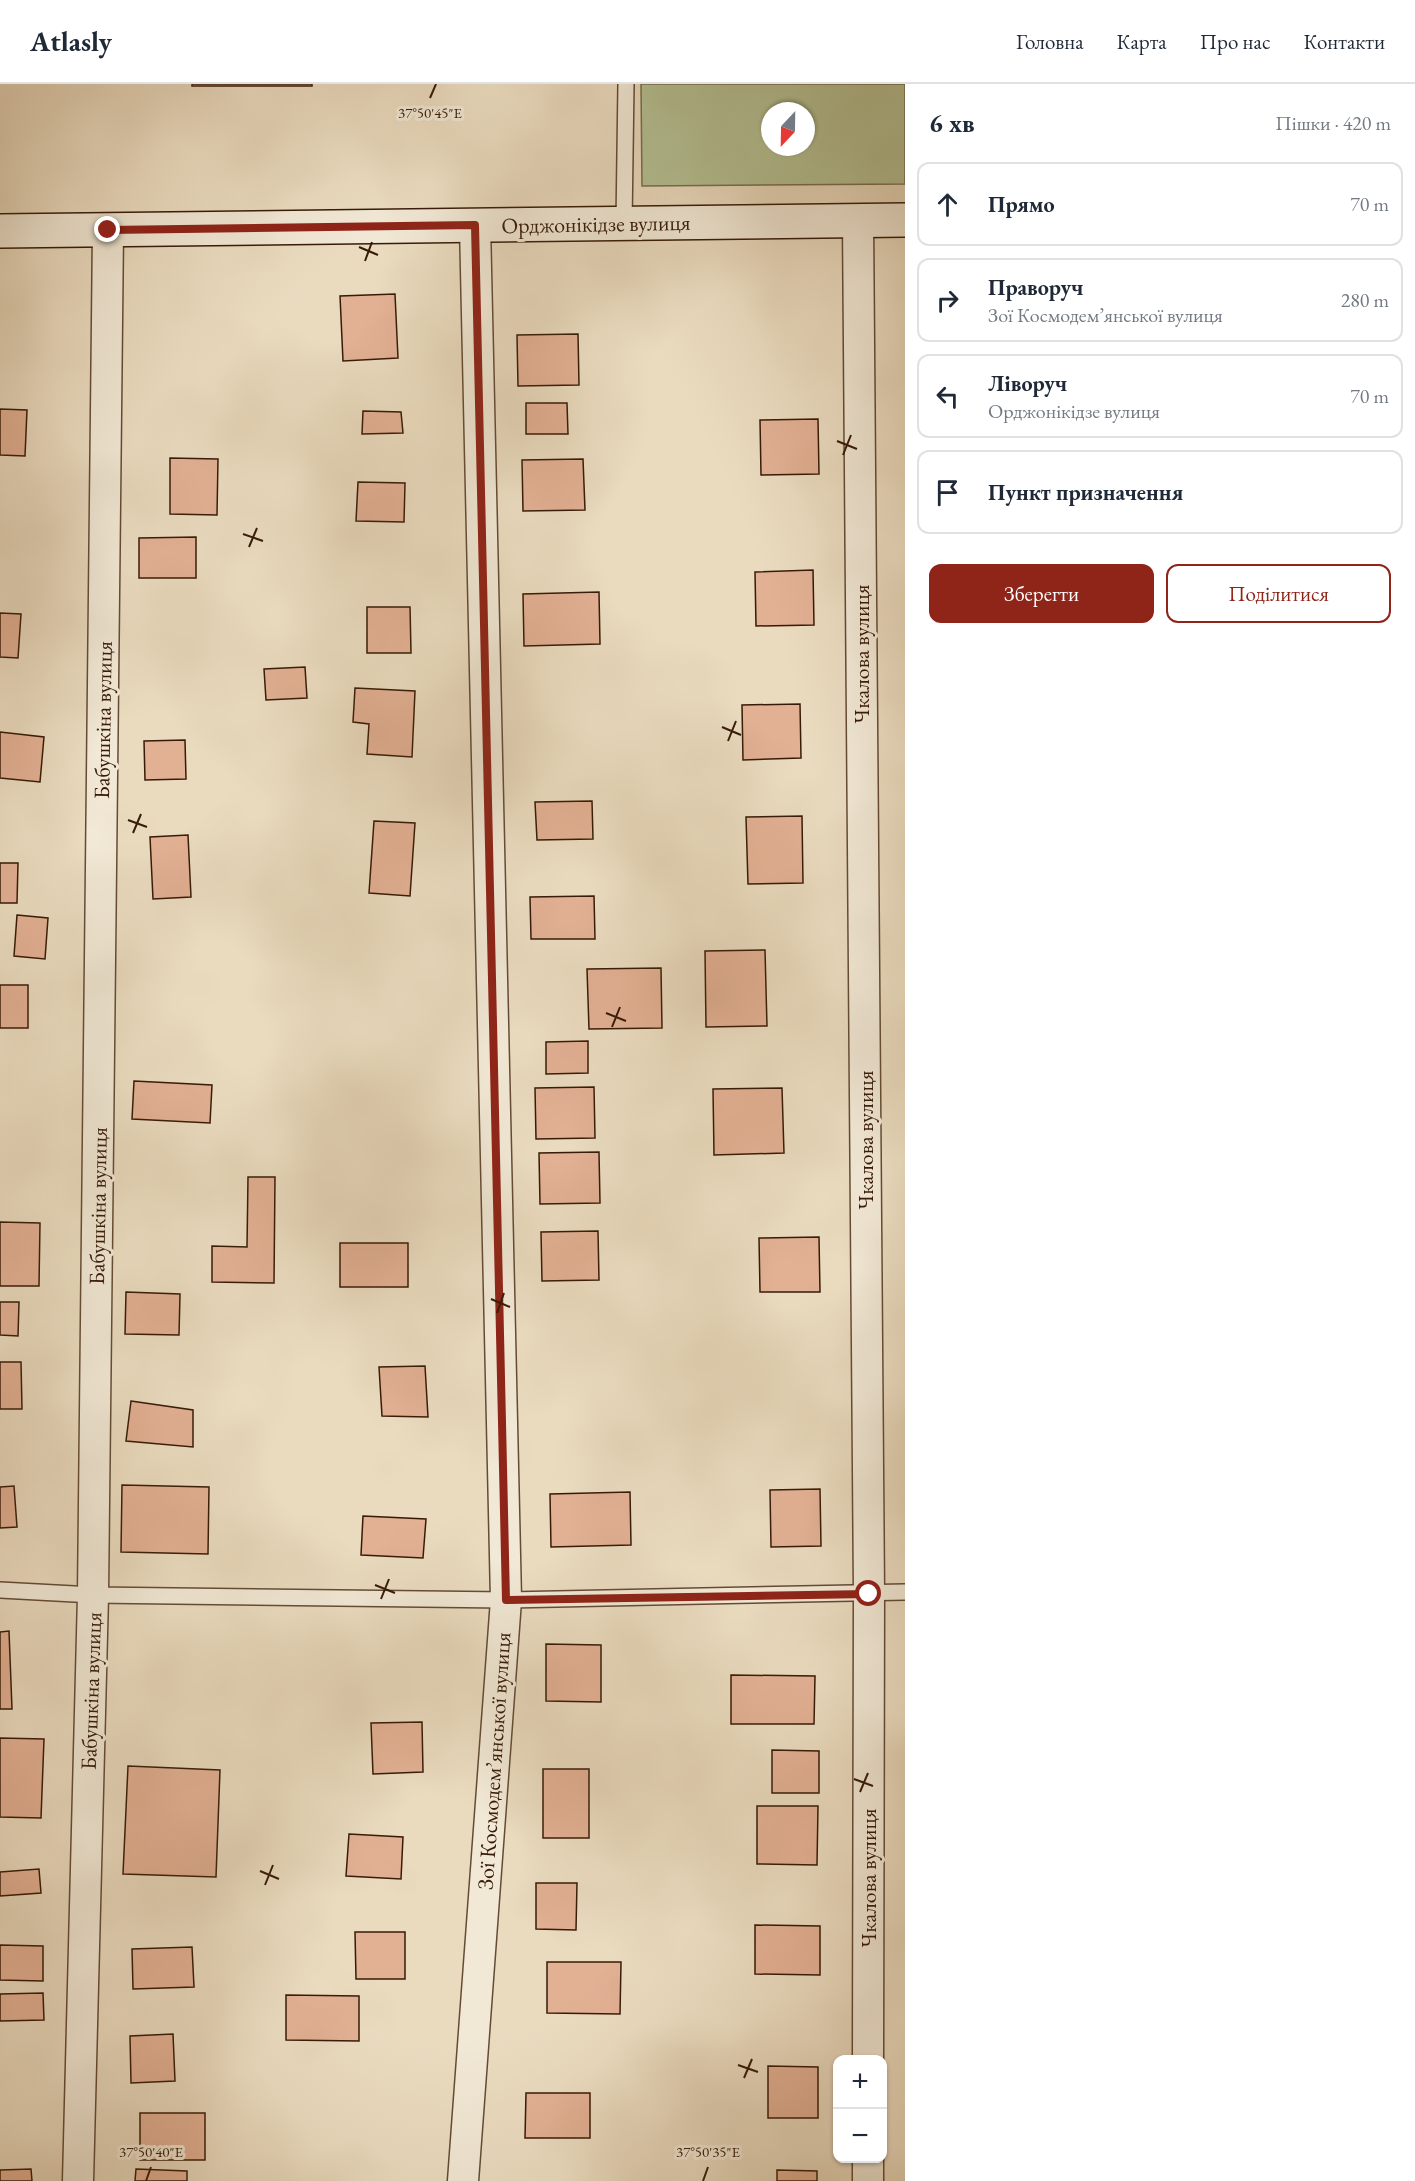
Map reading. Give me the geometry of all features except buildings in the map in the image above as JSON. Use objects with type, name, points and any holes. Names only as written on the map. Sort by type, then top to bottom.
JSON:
[{"type":"main road","name":"Орджонікідзе вулиця","points":[[0,231],[905,220]]},
{"type":"street","name":"Чкалова вулиця","points":[[858,221],[869,1594],[868,2055]]},
{"type":"street","name":"Зої Космодем’янської вулиця","points":[[463,2181],[506,1600],[475,225]]},
{"type":"street","name":"Бабушкіна вулиця","points":[[78,2181],[93,1595],[108,230]]},
{"type":"street","points":[[868,2163],[868,2181]]},
{"type":"lane","points":[[624,224],[626,84]]},
{"type":"lane","points":[[0,1590],[93,1595],[506,1600],[905,1592]]},
{"type":"green space","points":[[641,84],[905,84],[905,184],[642,186]]},
{"type":"route","points":[[108,230],[475,225],[506,1600],[869,1594]]}]
